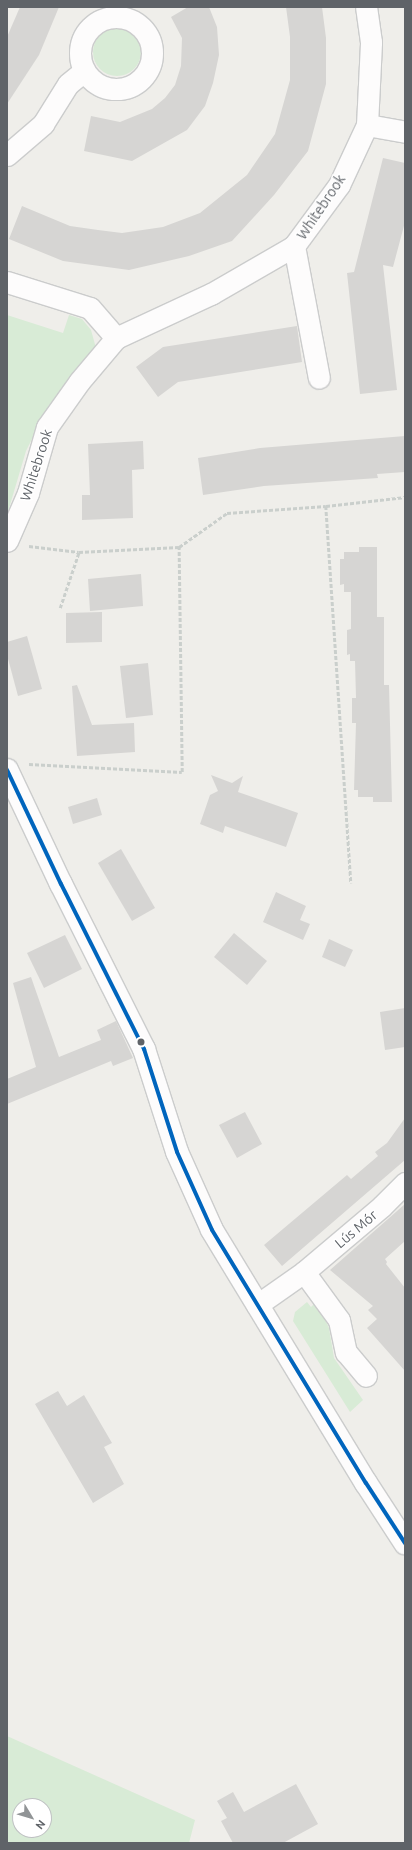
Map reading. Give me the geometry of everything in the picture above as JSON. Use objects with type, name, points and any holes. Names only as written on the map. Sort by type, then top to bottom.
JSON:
[{"type":"street","name":"Whitebrook","points":[[14,543],[47,427],[79,382],[116,338],[211,294],[294,246],[339,186],[367,125],[371,42],[366,7]]},
{"type":"street","points":[[123,12],[143,29],[150,39],[152,51],[150,63],[145,74],[137,82],[126,87],[114,89],[102,86],[92,80],[84,71],[80,60],[80,48],[83,36],[90,27],[100,20],[123,12]]},
{"type":"street","points":[[7,155],[43,124],[68,84],[84,71]]},
{"type":"street","points":[[367,125],[405,132]]},
{"type":"street","name":"Whitebrook","points":[[294,246],[320,378]]},
{"type":"street","points":[[7,282],[90,308],[116,338]]},
{"type":"street","points":[[15,767],[61,884],[144,1049],[177,1152],[212,1230],[366,1483],[405,1543]]},
{"type":"street","name":"Lús Mór","points":[[257,1305],[304,1272],[382,1206],[405,1183]]},
{"type":"street","points":[[304,1272],[339,1320],[346,1352],[366,1376]]},
{"type":"path","points":[[14,543],[78,552],[179,547],[227,513],[326,506],[405,497]]},
{"type":"path","points":[[326,506],[351,883]]},
{"type":"path","points":[[15,767],[182,772],[179,547]]},
{"type":"path","points":[[60,608],[78,552]]},
{"type":"green space","points":[[112,28],[122,28],[134,35],[141,47],[141,57],[134,69],[122,76],[112,76],[104,72],[97,65],[93,57],[93,47],[97,39],[104,32]]},
{"type":"green space","points":[[7,315],[63,333],[69,315],[82,319],[91,330],[96,348],[49,405],[26,451],[7,515]]},
{"type":"green space","points":[[307,1302],[311,1307],[314,1304],[322,1313],[329,1328],[334,1358],[363,1400],[350,1412],[293,1321],[295,1312]]},
{"type":"green space","points":[[7,1736],[195,1820],[189,1843],[7,1843]]},
{"type":"building","points":[[20,7],[59,7],[39,55],[7,104],[7,37]]},
{"type":"building","points":[[188,7],[209,7],[217,27],[219,55],[213,83],[205,106],[187,130],[132,161],[84,151],[91,116],[120,122],[152,109],[165,98],[175,85],[181,66],[182,38],[171,17]]},
{"type":"building","points":[[286,7],[322,7],[326,38],[326,84],[308,151],[274,195],[232,241],[189,256],[129,270],[63,261],[9,239],[22,206],[70,226],[122,233],[163,227],[200,213],[247,175],[275,134],[290,80],[290,37]]},
{"type":"building","points":[[383,158],[405,163],[405,222],[393,267],[383,265],[397,390],[360,394],[347,273],[354,272]]},
{"type":"building","points":[[297,326],[302,362],[178,382],[158,397],[136,367],[163,347]]},
{"type":"building","points":[[405,436],[405,472],[377,474],[378,478],[264,486],[203,495],[198,458],[260,448]]},
{"type":"building","points":[[143,441],[144,469],[132,470],[133,518],[82,520],[82,495],[90,495],[88,444]]},
{"type":"building","points":[[359,547],[377,547],[377,617],[384,617],[384,685],[389,685],[392,802],[373,802],[373,797],[358,797],[358,790],[354,790],[356,723],[352,723],[352,698],[356,698],[355,661],[350,661],[350,654],[347,655],[347,630],[351,629],[351,592],[344,592],[344,584],[340,585],[340,559],[344,559],[344,552],[359,552]]},
{"type":"building","points":[[141,574],[143,606],[90,611],[88,579]]},
{"type":"building","points":[[102,612],[102,642],[66,643],[66,613]]},
{"type":"building","points":[[27,636],[42,689],[18,696],[7,655],[7,642]]},
{"type":"building","points":[[148,663],[153,715],[126,718],[120,666]]},
{"type":"building","points":[[77,685],[92,725],[134,723],[135,752],[77,756],[72,686]]},
{"type":"building","points":[[211,775],[232,783],[243,776],[238,792],[298,813],[286,847],[225,826],[223,833],[200,824],[210,795],[218,791]]},
{"type":"building","points":[[97,798],[102,815],[73,824],[68,807]]},
{"type":"building","points":[[121,849],[155,908],[132,921],[98,863]]},
{"type":"building","points":[[276,892],[306,906],[300,920],[310,924],[303,940],[263,922]]},
{"type":"building","points":[[234,933],[267,961],[247,985],[214,957]]},
{"type":"building","points":[[65,935],[82,969],[44,988],[27,953]]},
{"type":"building","points":[[329,939],[353,950],[345,967],[322,957]]},
{"type":"building","points":[[31,977],[59,1057],[101,1040],[97,1030],[116,1021],[133,1058],[113,1066],[111,1061],[7,1104],[7,1079],[36,1067],[13,983]]},
{"type":"building","points":[[405,1008],[405,1047],[385,1050],[380,1012]]},
{"type":"building","points":[[245,1112],[262,1144],[237,1158],[219,1125]]},
{"type":"building","points":[[405,1118],[405,1160],[282,1266],[264,1245],[347,1175],[351,1179],[378,1156],[375,1152],[387,1143]]},
{"type":"building","points":[[405,1204],[405,1241],[385,1259],[387,1262],[386,1264],[405,1288],[405,1371],[367,1328],[377,1319],[368,1310],[373,1306],[330,1270]]},
{"type":"building","points":[[58,1391],[67,1406],[84,1395],[112,1443],[104,1447],[124,1484],[93,1503],[35,1404]]},
{"type":"building","points":[[296,1784],[318,1824],[283,1843],[233,1843],[221,1821],[227,1818],[217,1801],[233,1792],[244,1812]]},
{"type":"transit line","points":[[7,770],[61,884],[144,1049],[177,1152],[212,1230],[366,1483],[405,1543]]}]
